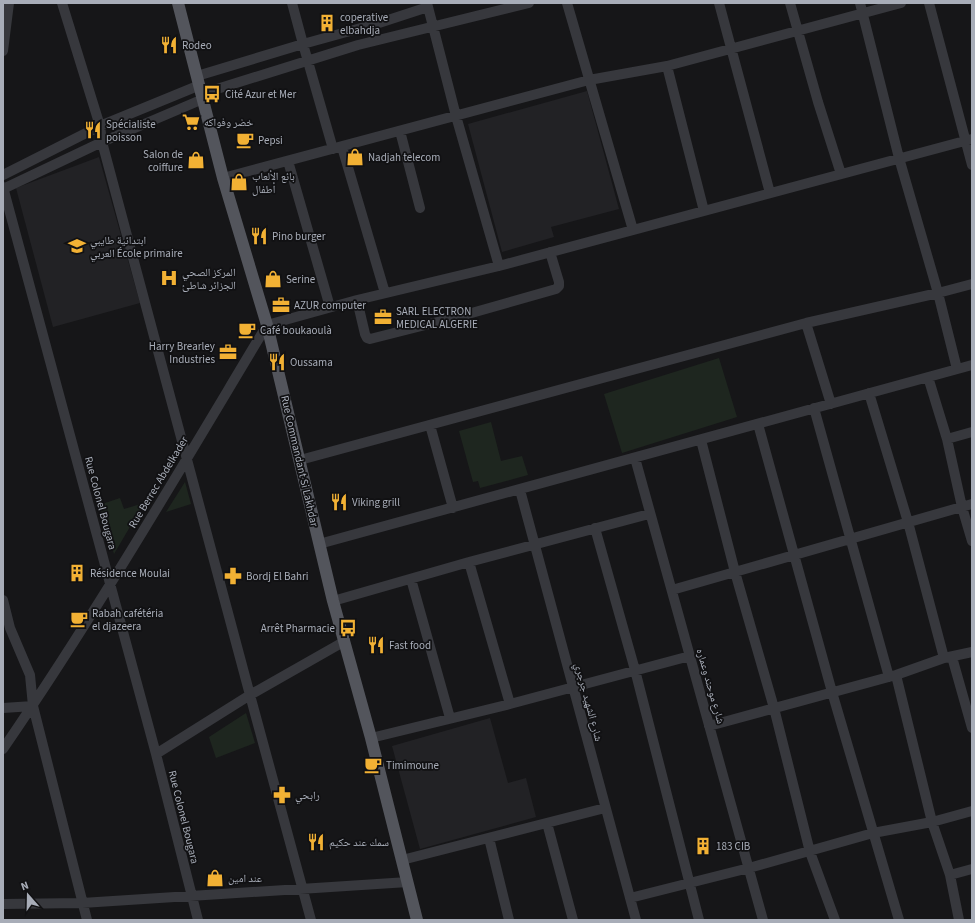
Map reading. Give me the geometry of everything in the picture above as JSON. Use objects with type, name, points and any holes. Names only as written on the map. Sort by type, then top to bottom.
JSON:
[{"type":"main road","name":"Rue Commandant Si Lakhdar","points":[[178,3],[223,178],[267,325],[333,601],[371,738],[418,920]]},
{"type":"street","points":[[3,51],[9,3]]},
{"type":"street","points":[[62,3],[100,126],[102,142],[311,920]]},
{"type":"street","points":[[292,3],[303,44],[386,293]]},
{"type":"street","points":[[3,188],[102,142],[200,89],[309,60],[358,45],[433,28],[529,3]]},
{"type":"street","points":[[567,3],[634,230]]},
{"type":"street","points":[[719,3],[770,193]]},
{"type":"street","points":[[790,3],[841,174]]},
{"type":"street","points":[[860,3],[899,158],[938,293],[957,369]]},
{"type":"street","points":[[223,178],[589,80],[667,66],[901,3]]},
{"type":"street","points":[[929,3],[968,140],[972,165]]},
{"type":"street","points":[[3,175],[100,126],[200,89],[303,44],[379,23],[428,5],[456,116],[498,266]]},
{"type":"street","points":[[667,66],[704,211]]},
{"type":"street","points":[[400,131],[420,208]]},
{"type":"street","points":[[267,325],[357,300],[498,266],[968,140]]},
{"type":"street","points":[[288,161],[330,308]]},
{"type":"street","name":"Rue Colonel Bougara","points":[[3,188],[156,754],[198,920]]},
{"type":"street","points":[[357,300],[365,334],[367,338],[370,339],[461,316],[556,289],[560,282],[550,252]]},
{"type":"street","points":[[300,460],[806,323],[972,284]]},
{"type":"street","points":[[806,323],[831,404]]},
{"type":"street","name":"Rue Berrec Abdelkader","points":[[3,749],[33,706],[110,584],[267,325]]},
{"type":"street","points":[[319,544],[972,365]]},
{"type":"street","points":[[928,377],[947,439],[962,507],[972,541]]},
{"type":"street","points":[[869,393],[948,657],[972,728]]},
{"type":"street","points":[[814,408],[850,539],[893,676],[932,822],[950,875],[960,920]]},
{"type":"street","points":[[758,424],[832,692],[899,920]]},
{"type":"street","points":[[430,425],[453,508]]},
{"type":"street","points":[[947,439],[972,432]]},
{"type":"street","points":[[701,440],[735,572],[774,708],[810,852],[834,920]]},
{"type":"street","name":"شارع موحند وعماره","points":[[635,458],[649,514],[672,590],[763,920]]},
{"type":"street","name":"شارع الشهيد جرجري","points":[[520,490],[636,920]]},
{"type":"street","points":[[672,590],[972,504]]},
{"type":"street","points":[[333,601],[470,562],[649,514]]},
{"type":"street","points":[[595,528],[634,670],[699,920]]},
{"type":"street","points":[[470,562],[510,704]]},
{"type":"street","points":[[411,579],[450,718]]},
{"type":"street","points":[[3,600],[7,628],[30,675],[33,706],[86,920]]},
{"type":"street","points":[[156,754],[250,695],[345,641]]},
{"type":"street","points":[[709,726],[893,676],[948,657],[972,652]]},
{"type":"street","points":[[371,738],[510,704],[690,656]]},
{"type":"street","points":[[3,708],[33,706]]},
{"type":"street","points":[[402,860],[605,808]]},
{"type":"street","points":[[630,898],[810,852],[873,833],[932,822],[972,811]]},
{"type":"street","points":[[547,823],[573,920]]},
{"type":"street","points":[[489,838],[509,920]]},
{"type":"street","points":[[950,875],[972,869]]},
{"type":"street","points":[[3,904],[82,903],[408,882]]},
{"type":"shaded area","points":[[587,91],[619,209],[551,227],[554,237],[502,252],[468,124]]},
{"type":"shaded area","name":"ابتدائية طايبي العربي École primaire","points":[[99,157],[140,303],[53,327],[16,188]]},
{"type":"shaded area","points":[[719,358],[737,417],[622,453],[604,394]]},
{"type":"shaded area","points":[[491,422],[501,461],[522,456],[528,475],[480,488],[478,481],[473,482],[459,431]]},
{"type":"shaded area","points":[[185,482],[191,504],[166,512]]},
{"type":"shaded area","points":[[120,498],[124,509],[144,503],[114,554],[99,505]]},
{"type":"shaded area","points":[[246,713],[255,743],[216,758],[209,737]]},
{"type":"shaded area","points":[[490,718],[508,783],[526,778],[536,817],[420,849],[392,746]]},
{"type":"place","name":"coperative elbahdja","points":[[327,23]]},
{"type":"place","name":"Rodeo","points":[[169,45]]},
{"type":"place","name":"Cité Azur et Mer","points":[[212,94]]},
{"type":"place","name":"خضر وفواكه","points":[[191,122]]},
{"type":"place","name":"Spécialiste poisson","points":[[93,130]]},
{"type":"place","name":"Pepsi","points":[[245,140]]},
{"type":"place","name":"Nadjah telecom","points":[[355,157]]},
{"type":"place","name":"Salon de coiffure","points":[[196,160]]},
{"type":"place","name":"بائع الألعاب أطفال","points":[[239,182]]},
{"type":"place","name":"Pino burger","points":[[259,236]]},
{"type":"place","name":"ابتدائية طايبي العربي École primaire","points":[[77,246]]},
{"type":"place","name":"المركز الصحي الجزائر شاطئ","points":[[169,278]]},
{"type":"place","name":"Serine","points":[[273,279]]},
{"type":"place","name":"AZUR computer","points":[[281,305]]},
{"type":"place","name":"SARL ELECTRON MEDICAL ALGERIE","points":[[383,317]]},
{"type":"place","name":"Café boukaoulà","points":[[247,330]]},
{"type":"place","name":"Harry Brearley Industries","points":[[228,352]]},
{"type":"place","name":"Oussama","points":[[277,362]]},
{"type":"place","name":"Viking grill","points":[[339,502]]},
{"type":"place","name":"Résidence Moulai","points":[[77,573]]},
{"type":"place","name":"Bordj El Bahri","points":[[233,576]]},
{"type":"place","name":"Rabah cafétéria el djazeera","points":[[79,619]]},
{"type":"place","name":"Arrêt Pharmacie","points":[[348,628]]},
{"type":"place","name":"Fast food","points":[[376,645]]},
{"type":"place","name":"Timimoune","points":[[373,765]]},
{"type":"place","name":"رابحي","points":[[282,795]]},
{"type":"place","name":"سمك عند حكيم","points":[[316,842]]},
{"type":"place","name":"183 CIB","points":[[703,846]]},
{"type":"place","name":"عند امين","points":[[215,878]]}]
